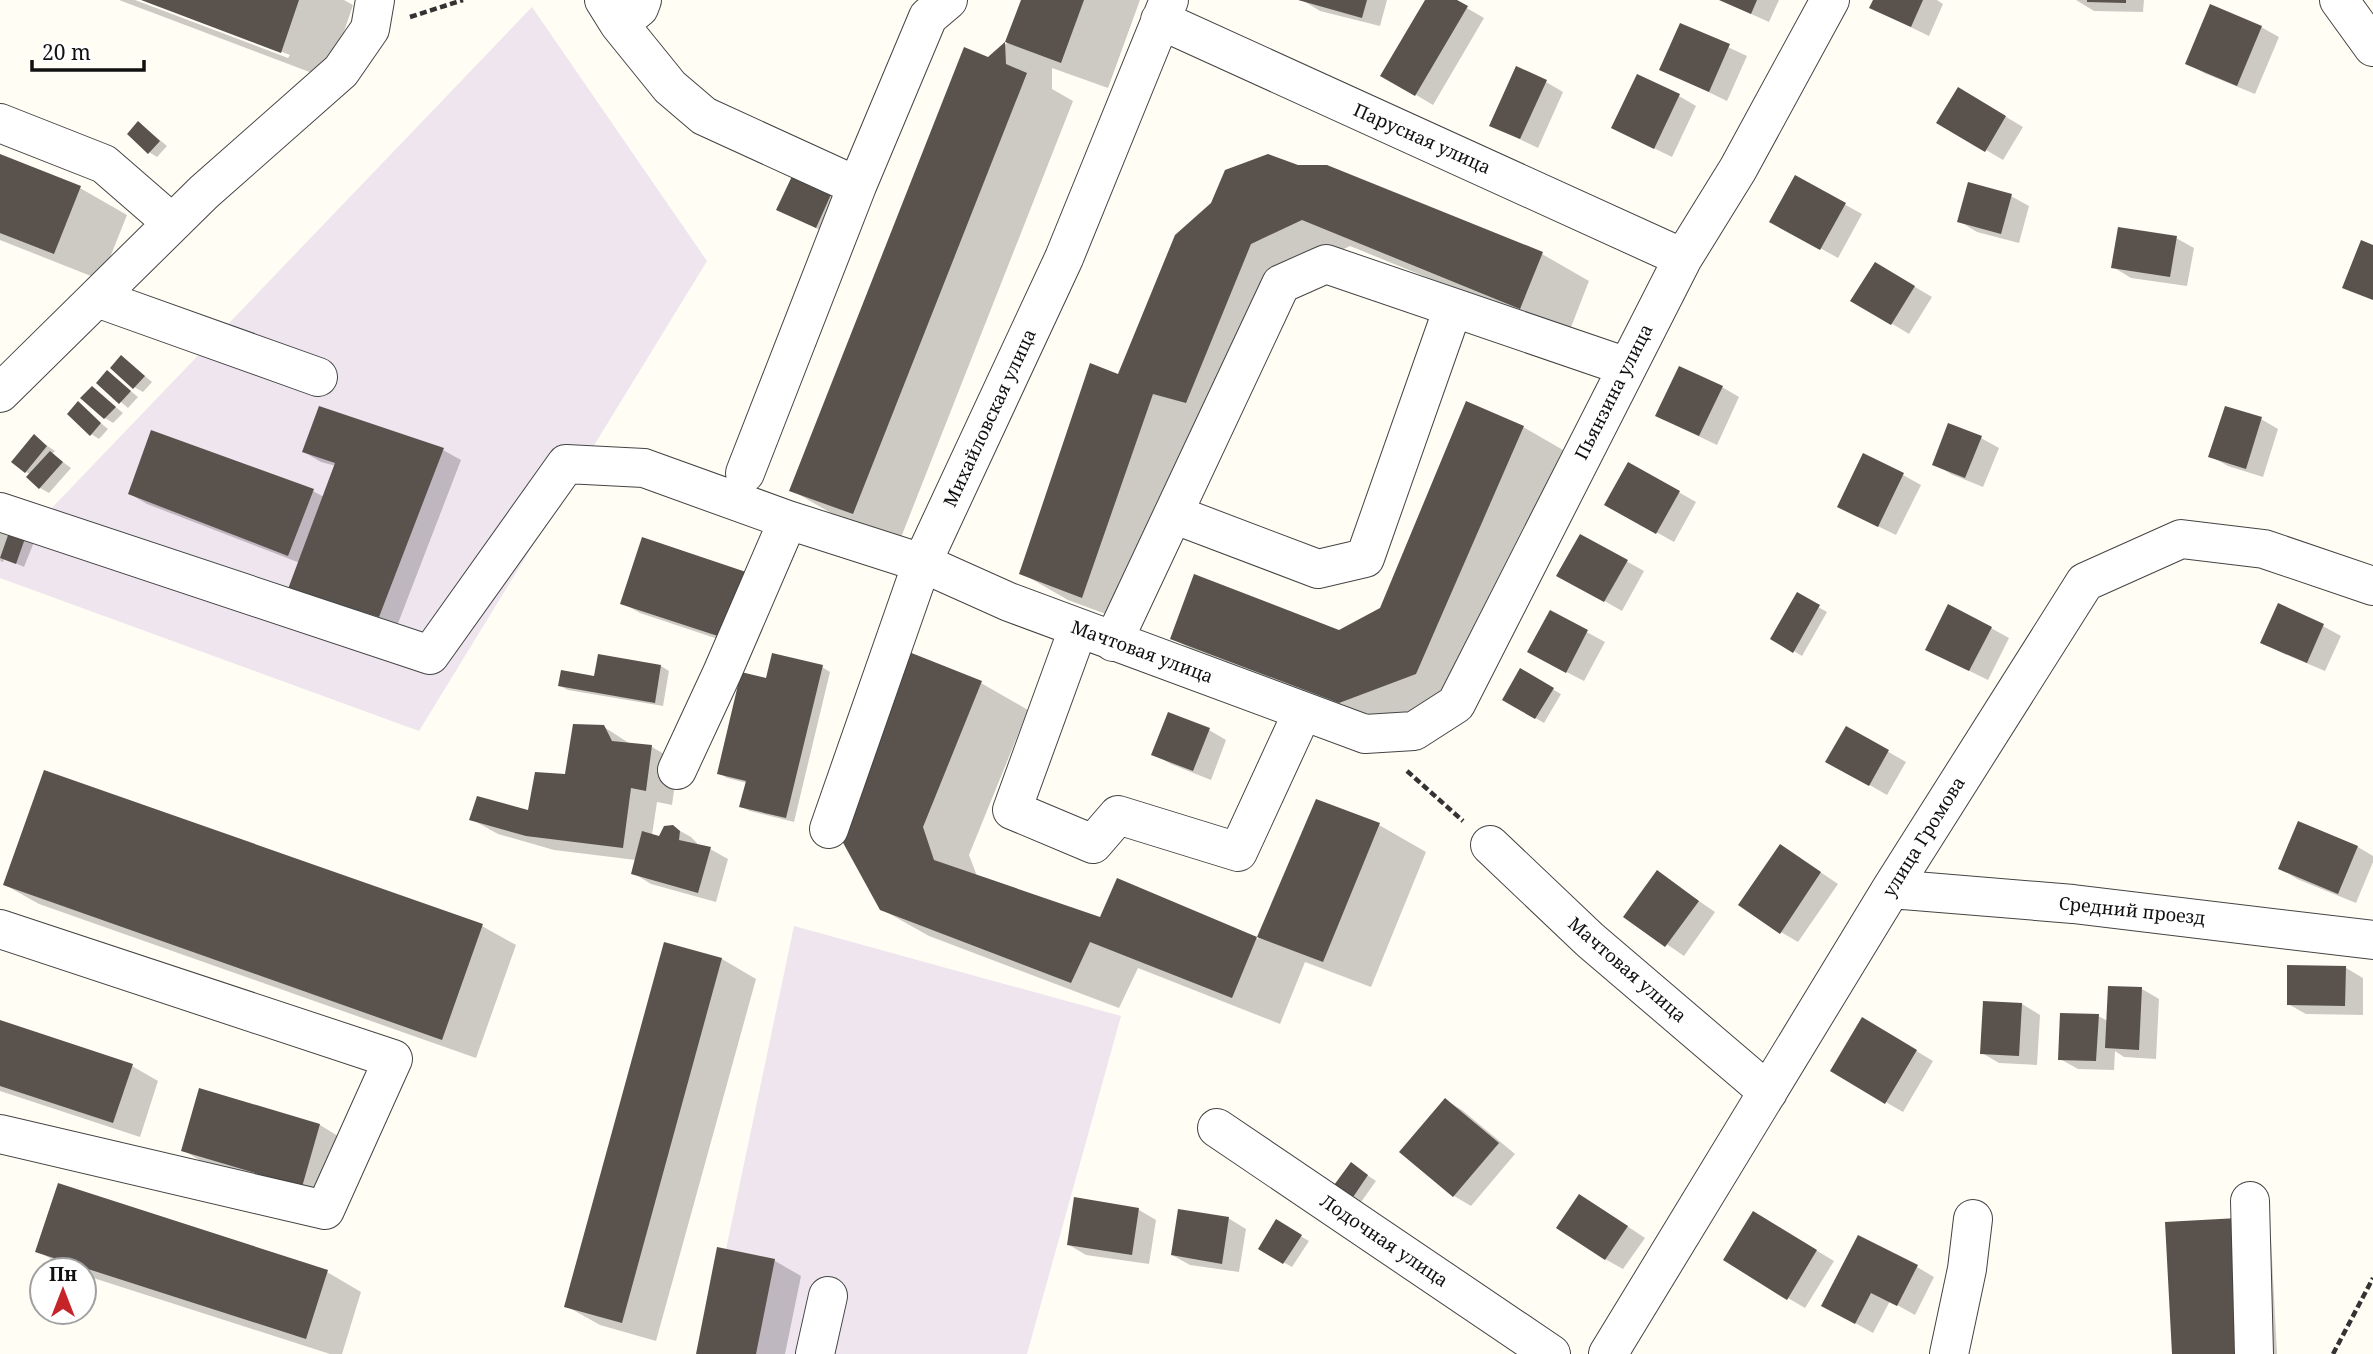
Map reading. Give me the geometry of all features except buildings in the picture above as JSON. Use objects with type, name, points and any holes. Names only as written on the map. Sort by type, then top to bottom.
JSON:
[{"type":"street","name":"Пьянзина улица","points":[[1365,734],[1414,731],[1456,704],[1683,258],[1738,169],[1830,0]]},
{"type":"street","points":[[2339,0],[2373,47]]},
{"type":"street","points":[[745,473],[930,6]]},
{"type":"street","points":[[621,8],[670,88],[704,116],[857,186]]},
{"type":"street","name":"Парусная улица","points":[[1165,10],[1683,258]]},
{"type":"street","name":"Михайловская улица","points":[[829,829],[922,563],[1064,258],[1165,10]]},
{"type":"street","points":[[0,393],[204,192],[341,71],[373,15]]},
{"type":"street","points":[[0,123],[104,164],[172,223]]},
{"type":"street","points":[[1303,711],[1238,852],[1118,815],[1093,844],[1012,810],[1096,636],[1173,514],[1282,284],[1326,264],[1627,367]]},
{"type":"street","points":[[97,298],[318,377]]},
{"type":"street","points":[[1173,514],[1318,569],[1365,558],[1452,308]]},
{"type":"street","points":[[0,512],[430,655],[566,464],[643,468],[788,520],[922,563]]},
{"type":"street","points":[[677,770],[788,520]]},
{"type":"street","name":"улица Громова","points":[[1608,1354],[1891,889],[2085,582],[2180,539],[2264,549],[2373,586]]},
{"type":"street","name":"Мачтовая улица","points":[[922,563],[1009,602],[1096,636],[1365,734]]},
{"type":"street","name":"Мачтовая улица","points":[[1490,845],[1590,940],[1768,1092]]},
{"type":"street","name":"Средний проезд","points":[[1891,889],[2073,904],[2373,940]]},
{"type":"street","points":[[0,929],[393,1059],[325,1210],[0,1134]]},
{"type":"street","name":"Лодочная улица","points":[[1217,1128],[1551,1354]]},
{"type":"street","points":[[2250,1200],[2254,1354]]},
{"type":"street","points":[[1949,1354],[1967,1269],[1972,1219]]},
{"type":"street","points":[[816,1354],[828,1296]]},
{"type":"path","points":[[373,15],[463,0]]},
{"type":"path","points":[[1365,734],[1490,845]]},
{"type":"path","points":[[2333,1354],[2373,1278]]},
{"type":"shaded area","points":[[532,7],[707,261],[419,731],[0,578],[0,562]]},
{"type":"shaded area","points":[[794,926],[1121,1016],[1027,1354],[704,1354]]}]
